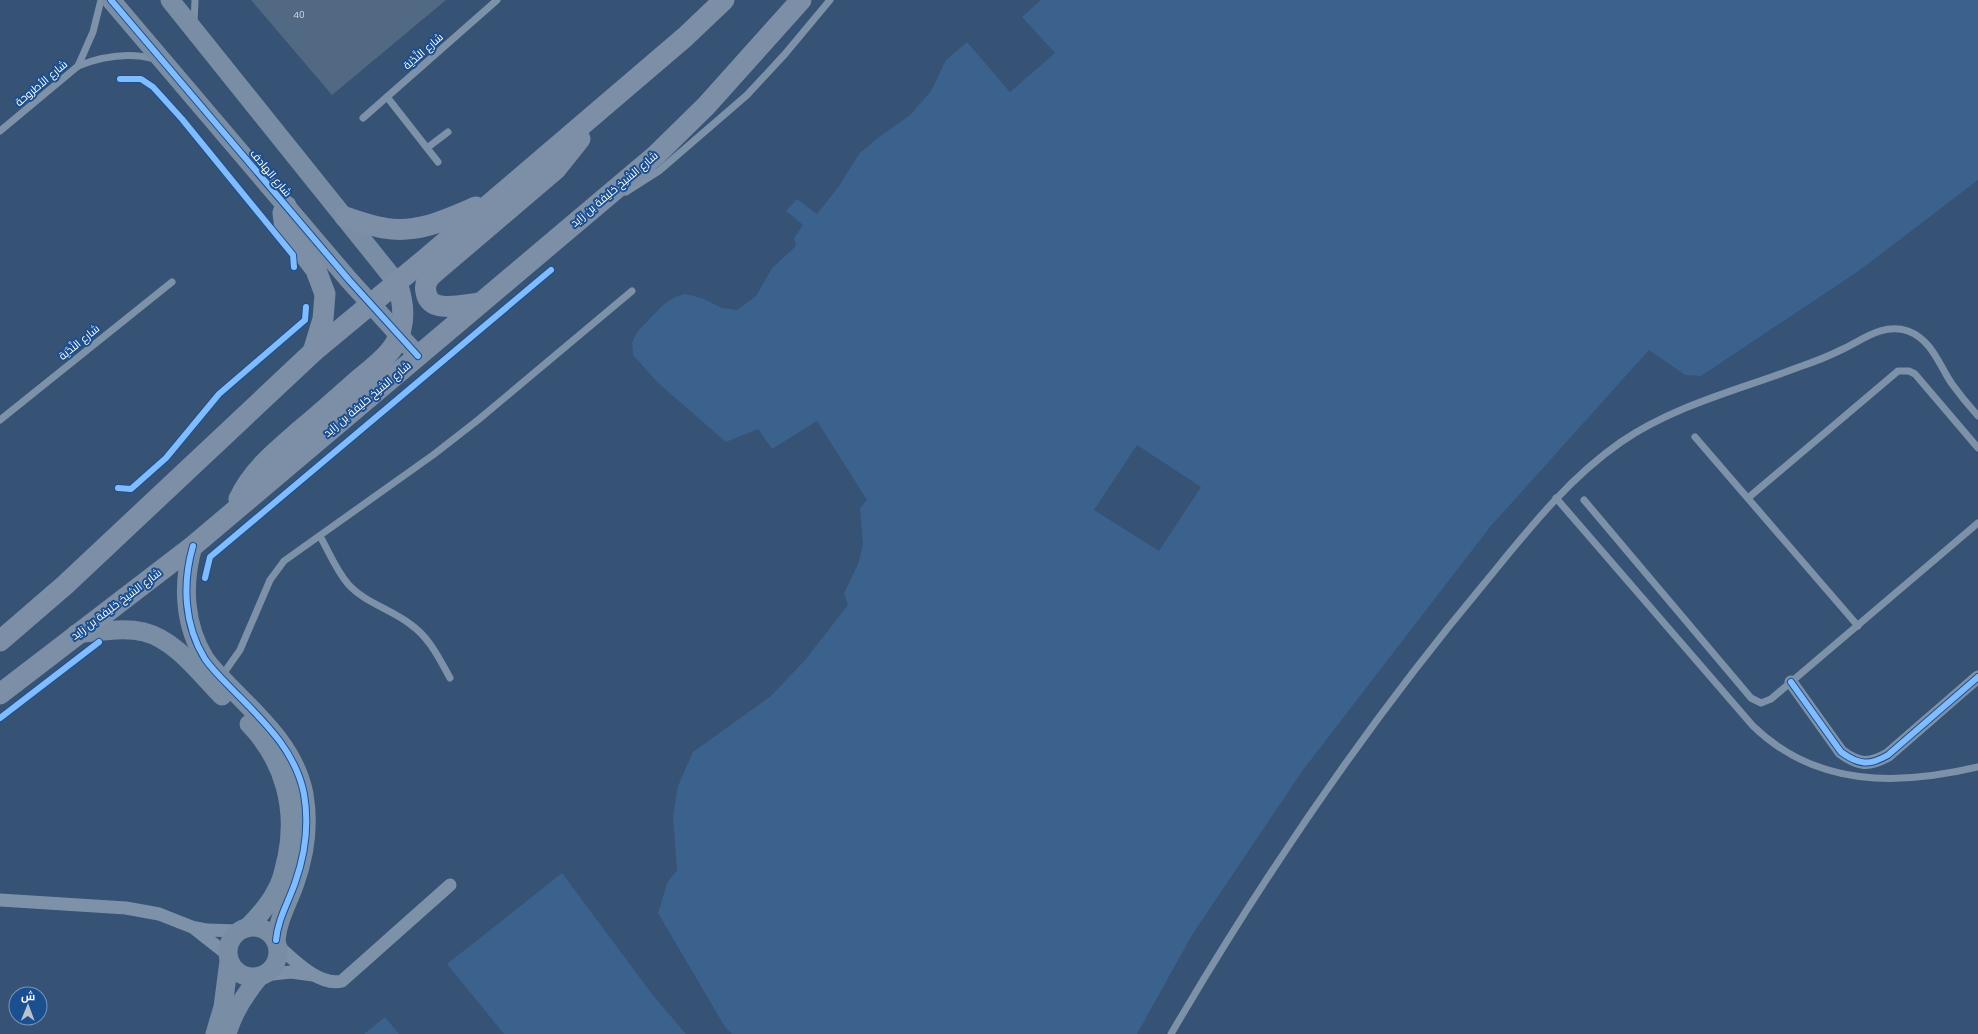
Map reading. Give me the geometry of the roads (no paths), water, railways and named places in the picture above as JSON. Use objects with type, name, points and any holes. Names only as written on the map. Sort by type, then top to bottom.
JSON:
[{"type":"main road","points":[[0,641],[65,585],[312,352],[397,283],[588,120],[685,37],[724,0]]},
{"type":"main road","name":"شارع الشيخ خليفة بن زايد","points":[[0,694],[76,634],[194,546],[594,205],[656,154],[682,131],[801,0]]},
{"type":"main road","points":[[480,303],[443,307],[436,305],[429,300],[425,286],[429,278],[434,273],[556,169],[576,146],[588,120]]},
{"type":"main road","points":[[345,217],[384,228],[402,230],[421,228],[438,223],[495,199]]},
{"type":"main road","points":[[286,206],[283,213],[285,228],[316,270],[325,294],[323,319],[312,352]]},
{"type":"main road","points":[[233,512],[248,482],[268,459],[377,364],[394,346],[399,336],[404,309],[402,295],[397,283]]},
{"type":"main road","points":[[0,626],[65,585]]},
{"type":"street","name":"شارع الهادف","points":[[111,0],[286,206],[418,356]]},
{"type":"street","points":[[170,0],[397,283]]},
{"type":"street","points":[[194,546],[186,577],[186,593],[190,625],[206,660],[278,738],[294,765],[304,794],[306,832],[303,851],[295,884],[279,920],[277,942],[279,955],[277,962],[273,969],[262,976],[240,1003],[231,1021],[227,1034]]},
{"type":"street","points":[[76,634],[132,631],[143,632],[162,639],[180,654],[255,731],[275,760],[282,776],[290,805],[291,829],[282,878],[278,888],[265,908],[231,939],[225,993],[215,1034]]},
{"type":"street","points":[[1791,682],[1841,752],[1851,760],[1864,763],[1877,761],[1888,755],[1978,677]]},
{"type":"street","points":[[0,900],[126,908],[159,914],[192,927],[215,930],[255,927],[264,929],[296,962],[317,976],[332,982],[338,982],[347,978],[450,885]]},
{"type":"street","points":[[192,927],[229,958],[238,972],[252,977],[291,972],[317,976]]},
{"type":"lane","name":"شارع الأطروحة","points":[[78,66],[94,29],[102,0]]},
{"type":"lane","points":[[194,30],[195,0]]},
{"type":"lane","name":"شارع النَّدْيَة","points":[[363,118],[497,0]]},
{"type":"lane","points":[[594,205],[628,191],[644,181],[728,112],[766,74],[830,0]]},
{"type":"lane","name":"شارع الأطروحة","points":[[0,132],[78,66],[91,61],[120,55],[134,55],[163,61]]},
{"type":"lane","points":[[387,97],[438,162]]},
{"type":"lane","points":[[427,148],[448,132]]},
{"type":"lane","name":"شارع النَّدْيَة","points":[[0,420],[172,282]]},
{"type":"lane","points":[[221,678],[240,650],[270,580],[276,570],[293,554],[393,485],[472,425],[632,291]]},
{"type":"lane","points":[[1172,1034],[1272,872],[1363,739],[1462,611],[1556,498],[1599,458],[1645,427],[1667,415],[1690,405],[1819,360],[1873,332],[1884,329],[1895,328],[1906,330],[1925,341],[1952,384],[1978,416]]},
{"type":"lane","points":[[1748,498],[1898,371],[1904,370],[1914,374],[1978,448]]},
{"type":"lane","points":[[1695,437],[1858,626]]},
{"type":"lane","points":[[1556,498],[1753,726],[1785,752],[1807,764],[1864,777],[1898,778],[1932,776],[1978,767]]},
{"type":"lane","points":[[1584,500],[1751,698],[1761,703],[1766,702],[1791,682],[1978,523]]},
{"type":"lane","points":[[320,536],[348,584],[365,598],[402,618],[419,631],[432,647],[450,678]]},
{"type":"water","points":[[1041,0],[1978,0],[1978,180],[1860,270],[1701,376],[1685,375],[1649,350],[1490,527],[1303,770],[1192,935],[1137,1034],[732,1034],[725,1027],[658,913],[667,883],[677,870],[673,816],[678,786],[693,752],[771,696],[805,660],[848,605],[844,593],[858,564],[863,545],[860,508],[867,500],[817,421],[772,449],[758,429],[726,442],[657,382],[633,355],[632,343],[637,332],[663,305],[675,297],[685,294],[702,298],[722,308],[737,310],[756,296],[772,268],[796,246],[794,238],[803,225],[786,211],[797,199],[817,214],[839,186],[859,154],[875,140],[910,115],[931,91],[946,60],[967,42],[1010,92],[1055,53],[1022,17]],"holes":[[[1137,445],[1201,487],[1159,551],[1094,510]]]},
{"type":"water","points":[[562,873],[652,994],[686,1034],[504,1034],[447,964]]},
{"type":"water","points":[[385,1017],[399,1034],[364,1034]]}]
